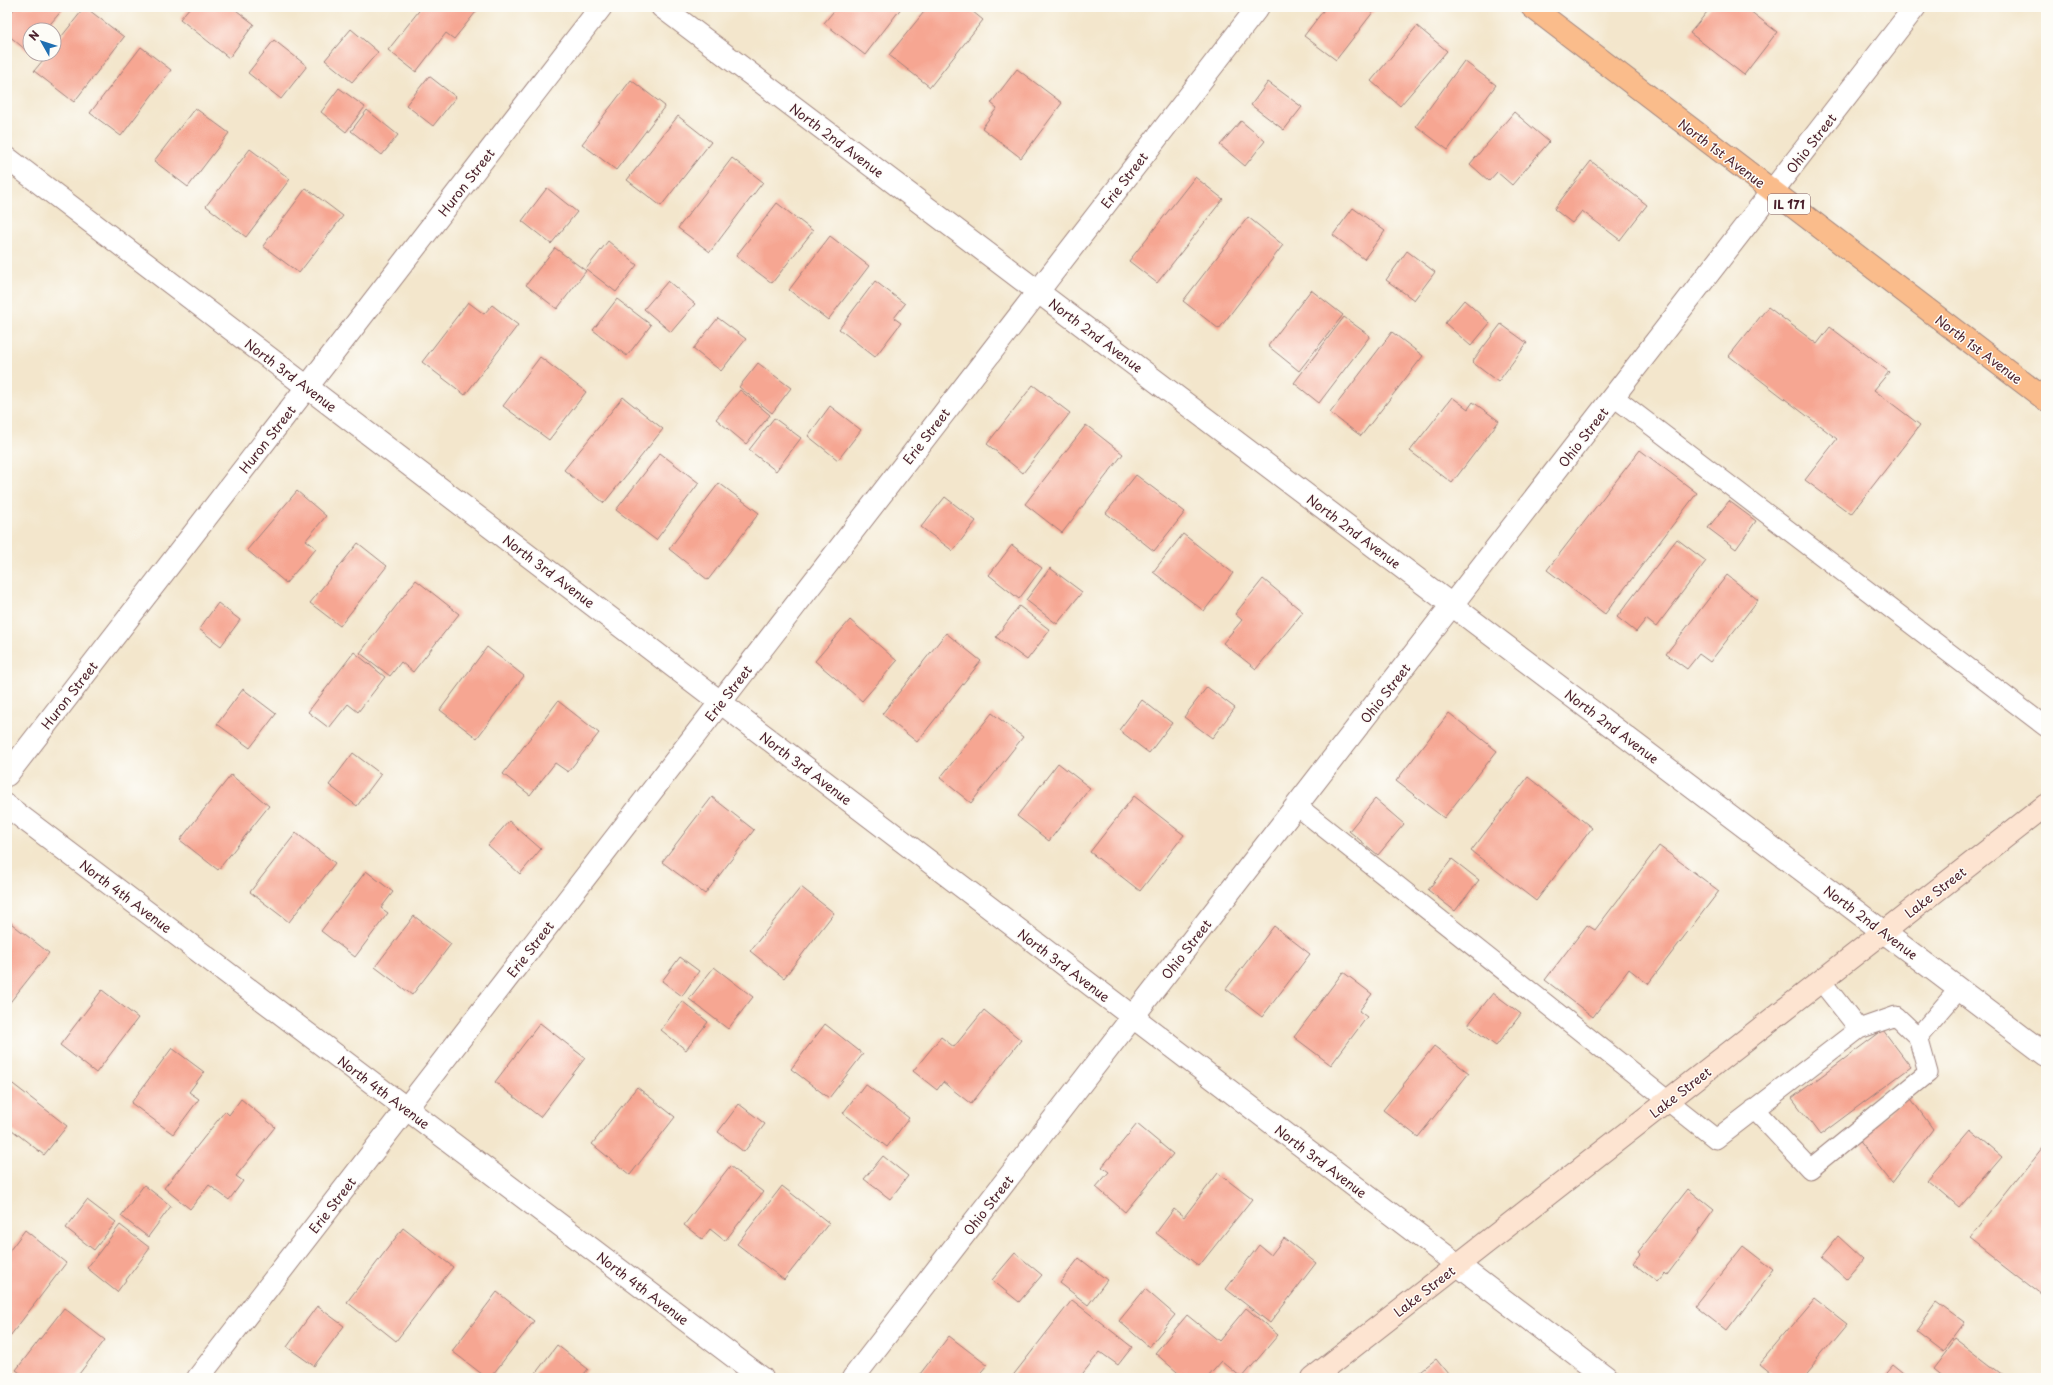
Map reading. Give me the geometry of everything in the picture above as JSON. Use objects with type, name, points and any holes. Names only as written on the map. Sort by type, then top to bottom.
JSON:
[{"type":"main road","name":"North 1st Avenue","points":[[1532,7],[2046,400]]},
{"type":"main road","name":"Lake Street","points":[[1313,1378],[1669,1101],[2046,804]]},
{"type":"street","name":"Huron Street","points":[[7,775],[601,7]]},
{"type":"street","name":"North 2nd Avenue","points":[[662,7],[2046,1055]]},
{"type":"street","name":"Erie Street","points":[[198,1378],[1258,7]]},
{"type":"street","name":"Ohio Street","points":[[854,1378],[1296,806],[1453,606],[1915,7]]},
{"type":"street","name":"North 3rd Avenue","points":[[7,158],[1606,1378]]},
{"type":"street","name":"North 4th Avenue","points":[[7,806],[762,1378]]},
{"type":"lane","points":[[1614,396],[2046,727]]},
{"type":"lane","points":[[1296,806],[1716,1139],[1754,1109],[1859,1030],[1896,1016],[1918,1037],[1928,1073],[1810,1169],[1754,1109]]},
{"type":"lane","points":[[1821,981],[1859,1030]]},
{"type":"lane","points":[[1918,1037],[1959,989]]},
{"type":"building","points":[[16,7],[64,7],[52,22],[22,22],[22,47],[7,34],[7,17]]},
{"type":"building","points":[[85,7],[124,37],[74,102],[34,71],[41,62],[62,62],[62,36]]},
{"type":"building","points":[[190,7],[232,7],[254,24],[229,58],[180,19]]},
{"type":"building","points":[[422,7],[480,7],[454,39],[446,33],[416,72],[388,50]]},
{"type":"building","points":[[837,7],[902,7],[865,55],[824,23]]},
{"type":"building","points":[[928,7],[967,7],[983,20],[930,87],[889,55]]},
{"type":"building","points":[[1326,7],[1377,7],[1336,60],[1304,36]]},
{"type":"building","points":[[1711,7],[1745,7],[1777,32],[1744,75],[1690,33]]},
{"type":"building","points":[[1417,26],[1447,51],[1400,106],[1371,81]]},
{"type":"building","points":[[351,29],[378,52],[352,82],[325,60]]},
{"type":"building","points":[[274,40],[307,66],[281,99],[248,73]]},
{"type":"building","points":[[141,47],[171,70],[121,136],[90,113]]},
{"type":"building","points":[[1464,61],[1496,85],[1448,150],[1416,126]]},
{"type":"building","points":[[1017,69],[1062,103],[1021,158],[982,128],[997,108],[991,103]]},
{"type":"building","points":[[429,76],[456,97],[433,126],[406,105]]},
{"type":"building","points":[[631,80],[665,106],[616,170],[582,144]]},
{"type":"building","points":[[1268,82],[1302,107],[1284,130],[1251,105]]},
{"type":"building","points":[[339,88],[365,107],[346,132],[321,112]]},
{"type":"building","points":[[195,108],[229,133],[188,187],[154,161]]},
{"type":"building","points":[[367,110],[398,135],[382,155],[351,131]]},
{"type":"building","points":[[1514,112],[1549,142],[1512,185],[1497,172],[1489,181],[1470,164]]},
{"type":"building","points":[[678,116],[711,142],[661,206],[627,180]]},
{"type":"building","points":[[1241,121],[1265,141],[1245,166],[1220,145]]},
{"type":"building","points":[[250,149],[290,179],[246,237],[206,206]]},
{"type":"building","points":[[732,158],[763,182],[710,252],[678,228]]},
{"type":"building","points":[[1591,161],[1647,205],[1620,240],[1582,211],[1572,223],[1554,209]]},
{"type":"building","points":[[1195,177],[1223,199],[1157,283],[1129,261]]},
{"type":"building","points":[[306,188],[343,216],[299,273],[263,246]]},
{"type":"building","points":[[547,188],[577,212],[551,244],[522,221]]},
{"type":"building","points":[[777,203],[813,231],[772,283],[736,256]]},
{"type":"building","points":[[1353,208],[1385,231],[1364,259],[1333,235]]},
{"type":"building","points":[[1248,217],[1283,245],[1219,329],[1183,301]]},
{"type":"building","points":[[830,236],[869,266],[828,320],[789,290]]},
{"type":"building","points":[[608,241],[637,265],[616,292],[586,269]]},
{"type":"building","points":[[555,248],[586,271],[557,309],[526,285]]},
{"type":"building","points":[[1407,251],[1435,272],[1414,300],[1386,280]]},
{"type":"building","points":[[668,281],[695,304],[671,332],[644,309]]},
{"type":"building","points":[[875,281],[905,304],[894,318],[901,323],[875,357],[839,329]]},
{"type":"building","points":[[1311,290],[1343,315],[1299,371],[1268,346]]},
{"type":"building","points":[[617,299],[651,325],[627,356],[593,330]]},
{"type":"building","points":[[1464,300],[1490,323],[1471,346],[1445,323]]},
{"type":"building","points":[[468,302],[484,314],[492,305],[518,325],[465,395],[422,362]]},
{"type":"building","points":[[1768,307],[1817,344],[1830,327],[1889,372],[1874,390],[1920,425],[1851,514],[1805,480],[1837,439],[1729,356]]},
{"type":"building","points":[[1344,317],[1370,336],[1319,403],[1294,383]]},
{"type":"building","points":[[718,318],[746,339],[721,371],[693,349]]},
{"type":"building","points":[[1501,324],[1527,343],[1498,382],[1472,362]]},
{"type":"building","points":[[1392,332],[1423,356],[1361,436],[1330,413]]},
{"type":"building","points":[[540,357],[586,392],[549,440],[503,406]]},
{"type":"building","points":[[758,363],[791,388],[772,413],[739,387]]},
{"type":"building","points":[[1033,385],[1070,413],[1023,473],[987,444]]},
{"type":"building","points":[[740,390],[770,415],[746,444],[716,419]]},
{"type":"building","points":[[623,397],[663,429],[604,503],[564,470]]},
{"type":"building","points":[[1452,397],[1468,409],[1473,402],[1499,421],[1452,483],[1410,451]]},
{"type":"building","points":[[830,406],[861,430],[838,460],[808,436]]},
{"type":"building","points":[[774,418],[801,438],[776,471],[749,450]]},
{"type":"building","points":[[1086,425],[1123,454],[1062,533],[1025,504]]},
{"type":"building","points":[[1640,450],[1697,493],[1605,614],[1547,570]]},
{"type":"building","points":[[660,453],[699,483],[656,540],[616,510]]},
{"type":"building","points":[[1136,475],[1185,512],[1154,551],[1106,513]]},
{"type":"building","points":[[719,483],[759,513],[708,580],[669,549]]},
{"type":"building","points":[[297,491],[326,516],[306,540],[316,548],[286,583],[247,550]]},
{"type":"building","points":[[945,497],[976,521],[953,551],[921,527]]},
{"type":"building","points":[[1729,501],[1756,521],[1736,549],[1708,528]]},
{"type":"building","points":[[1183,534],[1233,573],[1204,611],[1153,572]]},
{"type":"building","points":[[1677,539],[1706,561],[1656,627],[1646,619],[1636,632],[1617,617]]},
{"type":"building","points":[[358,543],[387,566],[340,626],[310,603]]},
{"type":"building","points":[[1012,545],[1042,568],[1019,599],[989,575]]},
{"type":"building","points":[[1050,568],[1082,592],[1057,624],[1026,600]]},
{"type":"building","points":[[1727,575],[1758,600],[1710,662],[1699,654],[1687,669],[1666,654]]},
{"type":"building","points":[[1263,579],[1303,612],[1256,669],[1223,643],[1242,620],[1235,614]]},
{"type":"building","points":[[416,580],[459,614],[413,672],[401,662],[390,676],[360,653]]},
{"type":"building","points":[[218,603],[240,620],[221,646],[199,629]]},
{"type":"building","points":[[1019,606],[1050,630],[1027,660],[996,637]]},
{"type":"building","points":[[850,620],[897,661],[862,701],[815,661]]},
{"type":"building","points":[[946,633],[981,661],[917,742],[882,714]]},
{"type":"building","points":[[487,647],[524,676],[477,738],[440,710]]},
{"type":"building","points":[[354,652],[385,677],[358,712],[348,704],[329,728],[308,712]]},
{"type":"building","points":[[1207,687],[1235,708],[1212,738],[1184,717]]},
{"type":"building","points":[[243,689],[276,714],[250,748],[217,724]]},
{"type":"building","points":[[1142,700],[1172,723],[1149,753],[1119,730]]},
{"type":"building","points":[[558,701],[599,733],[568,772],[555,763],[530,795],[503,774]]},
{"type":"building","points":[[992,713],[1023,737],[971,803],[940,778]]},
{"type":"building","points":[[1449,713],[1497,751],[1444,818],[1396,781]]},
{"type":"building","points":[[353,753],[381,774],[357,806],[329,785]]},
{"type":"building","points":[[1058,763],[1090,788],[1049,841],[1017,816]]},
{"type":"building","points":[[231,775],[269,806],[218,870],[180,840]]},
{"type":"building","points":[[1528,777],[1592,828],[1536,901],[1471,851]]},
{"type":"building","points":[[1134,796],[1184,835],[1140,891],[1090,852]]},
{"type":"building","points":[[712,797],[754,830],[705,894],[662,862]]},
{"type":"building","points":[[1375,799],[1404,824],[1378,855],[1349,831]]},
{"type":"building","points":[[509,821],[541,849],[520,874],[488,845]]},
{"type":"building","points":[[296,833],[335,863],[289,922],[250,892]]},
{"type":"building","points":[[1659,846],[1719,891],[1648,984],[1629,969],[1593,1017],[1545,980],[1587,925],[1595,930]]},
{"type":"building","points":[[1452,859],[1479,880],[1455,911],[1428,890]]},
{"type":"building","points":[[366,871],[393,892],[381,908],[388,913],[355,957],[321,931]]},
{"type":"building","points":[[801,887],[834,913],[784,978],[750,951]]},
{"type":"building","points":[[414,916],[451,944],[412,995],[375,967]]},
{"type":"building","points":[[7,920],[49,953],[7,1006]]},
{"type":"building","points":[[1274,926],[1310,954],[1262,1017],[1226,989]]},
{"type":"building","points":[[680,957],[699,971],[682,996],[662,981]]},
{"type":"building","points":[[714,967],[753,997],[728,1029],[689,999]]},
{"type":"building","points":[[1343,972],[1372,994],[1359,1011],[1367,1017],[1331,1065],[1294,1037]]},
{"type":"building","points":[[102,990],[138,1018],[96,1073],[60,1045]]},
{"type":"building","points":[[1493,993],[1521,1014],[1496,1046],[1468,1025]]},
{"type":"building","points":[[682,1001],[708,1022],[686,1050],[661,1030]]},
{"type":"building","points":[[984,1010],[1021,1040],[971,1104],[943,1082],[937,1090],[913,1071],[941,1037],[954,1047]]},
{"type":"building","points":[[540,1023],[585,1058],[540,1117],[495,1082]]},
{"type":"building","points":[[825,1024],[863,1054],[829,1098],[791,1069]]},
{"type":"building","points":[[1883,1030],[1911,1067],[1820,1135],[1792,1098]]},
{"type":"building","points":[[1434,1046],[1469,1073],[1418,1137],[1383,1110]]},
{"type":"building","points":[[172,1048],[204,1072],[189,1092],[199,1099],[173,1134],[131,1103]]},
{"type":"building","points":[[9,1081],[67,1126],[44,1155],[7,1126],[7,1083]]},
{"type":"building","points":[[865,1084],[909,1118],[887,1147],[843,1113]]},
{"type":"building","points":[[637,1087],[675,1117],[630,1175],[592,1144]]},
{"type":"building","points":[[1909,1096],[1933,1129],[1892,1183],[1857,1139]]},
{"type":"building","points":[[241,1099],[275,1127],[236,1176],[243,1181],[229,1200],[209,1185],[190,1209],[164,1188],[225,1111],[229,1115]]},
{"type":"building","points":[[739,1104],[765,1124],[744,1152],[718,1132]]},
{"type":"building","points":[[1137,1124],[1173,1154],[1125,1212],[1096,1187],[1109,1172],[1102,1167]]},
{"type":"building","points":[[1970,1130],[2002,1157],[1959,1207],[1927,1180]]},
{"type":"building","points":[[2046,1143],[2046,1291],[2042,1295],[1970,1239]]},
{"type":"building","points":[[883,1156],[908,1176],[890,1199],[864,1179]]},
{"type":"building","points":[[730,1166],[763,1192],[725,1241],[710,1229],[702,1239],[684,1225]]},
{"type":"building","points":[[1218,1173],[1252,1199],[1199,1266],[1156,1233],[1174,1209],[1184,1217]]},
{"type":"building","points":[[144,1185],[171,1206],[148,1237],[121,1216]]},
{"type":"building","points":[[782,1186],[829,1223],[784,1280],[737,1244]]},
{"type":"building","points":[[1688,1189],[1714,1210],[1698,1232],[1699,1233],[1667,1275],[1665,1273],[1657,1282],[1633,1263],[1640,1254],[1638,1252]]},
{"type":"building","points":[[87,1200],[116,1222],[94,1250],[66,1228]]},
{"type":"building","points":[[120,1225],[150,1248],[117,1292],[87,1268]]},
{"type":"building","points":[[403,1228],[453,1267],[396,1341],[347,1302]]},
{"type":"building","points":[[25,1230],[66,1263],[7,1340],[7,1254]]},
{"type":"building","points":[[1838,1236],[1863,1259],[1846,1279],[1821,1257]]},
{"type":"building","points":[[1284,1238],[1316,1263],[1270,1323],[1226,1289],[1259,1245],[1271,1255]]},
{"type":"building","points":[[1743,1246],[1774,1270],[1727,1331],[1695,1306]]},
{"type":"building","points":[[1015,1253],[1042,1275],[1019,1302],[992,1280]]},
{"type":"building","points":[[1079,1258],[1107,1280],[1088,1305],[1060,1283]]},
{"type":"building","points":[[1145,1289],[1175,1315],[1149,1347],[1119,1321]]},
{"type":"building","points":[[497,1292],[534,1321],[490,1378],[487,1378],[452,1351]]},
{"type":"building","points":[[1815,1299],[1847,1324],[1802,1378],[1777,1378],[1760,1364]]},
{"type":"building","points":[[1072,1300],[1132,1347],[1118,1365],[1100,1352],[1079,1378],[1011,1378]]},
{"type":"building","points":[[1937,1302],[1964,1322],[1942,1351],[1916,1331]]},
{"type":"building","points":[[317,1306],[344,1326],[314,1366],[287,1347]]},
{"type":"building","points":[[64,1308],[105,1340],[76,1378],[27,1378],[16,1370]]},
{"type":"building","points":[[1246,1308],[1278,1335],[1242,1378],[1222,1361],[1207,1378],[1184,1378],[1155,1353],[1187,1315],[1219,1341]]},
{"type":"building","points":[[949,1336],[987,1365],[976,1378],[917,1378]]},
{"type":"building","points":[[1955,1338],[2007,1378],[1944,1378],[1932,1368]]},
{"type":"building","points":[[557,1345],[588,1369],[581,1378],[532,1378]]},
{"type":"building","points":[[1436,1359],[1448,1374],[1444,1378],[1412,1378]]},
{"type":"building","points":[[1895,1365],[1911,1378],[1884,1378]]}]
